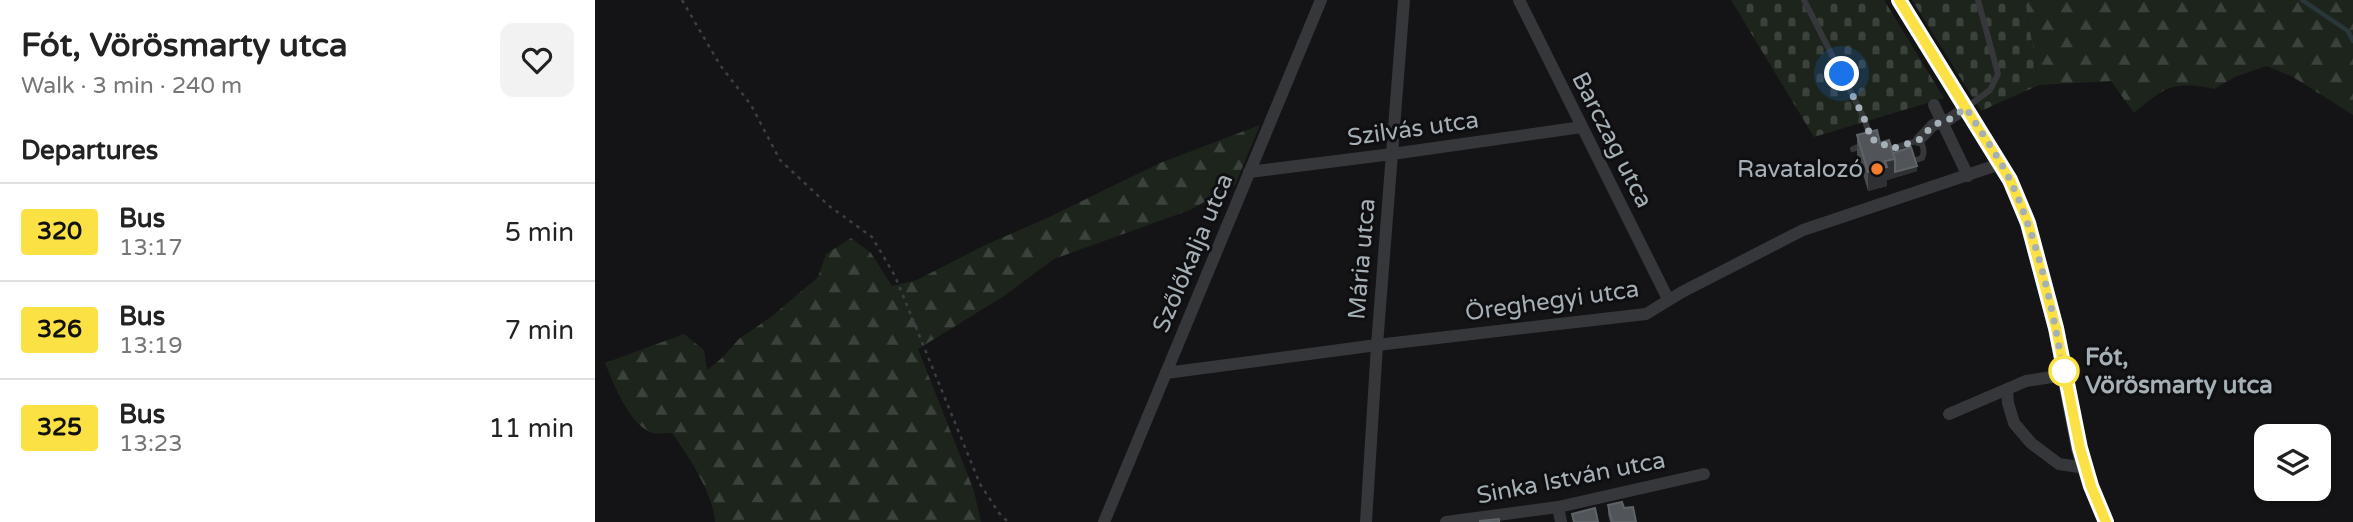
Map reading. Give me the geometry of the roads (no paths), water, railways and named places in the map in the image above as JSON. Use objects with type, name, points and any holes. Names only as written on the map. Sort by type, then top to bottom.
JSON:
[{"type":"main road","points":[[1899,0],[2000,164],[2028,223],[2056,328],[2074,424],[2086,468],[2106,522]]},
{"type":"street","name":"Szőlőkalja utca","points":[[1104,522],[1321,0]]},
{"type":"street","name":"Mária utca","points":[[1366,522],[1377,345],[1405,0]]},
{"type":"street","name":"Barczag utca","points":[[1519,0],[1668,299]]},
{"type":"street","points":[[1934,105],[1968,177]]},
{"type":"street","points":[[1919,140],[1933,125],[1948,120],[1966,108]]},
{"type":"street","name":"Szilvás utca","points":[[1249,172],[1582,127]]},
{"type":"street","name":"Öreghegyi utca","points":[[1166,373],[1646,314],[1668,299],[1803,230],[1968,177],[2000,164]]},
{"type":"street","points":[[1949,414],[2026,381],[2064,375]]},
{"type":"street","points":[[2007,390],[2014,423],[2031,443],[2059,464],[2086,468]]},
{"type":"street","name":"Sinka István utca","points":[[1446,522],[1558,507],[1704,474]]},
{"type":"street","points":[[1558,507],[1561,522]]},
{"type":"lane","points":[[1804,0],[1874,140],[1853,149]]},
{"type":"lane","points":[[1966,108],[1990,90],[1998,74],[1979,0]]},
{"type":"lane","points":[[1884,144],[1891,149],[1919,140],[1924,153],[1922,158],[1916,160]]},
{"type":"waterway","points":[[2302,0],[2348,31],[2353,41]]},
{"type":"place","name":"Ravatalozó","points":[[1877,169]]},
{"type":"place","name":"Fót, Vörösmarty utca","points":[[2064,371]]}]
